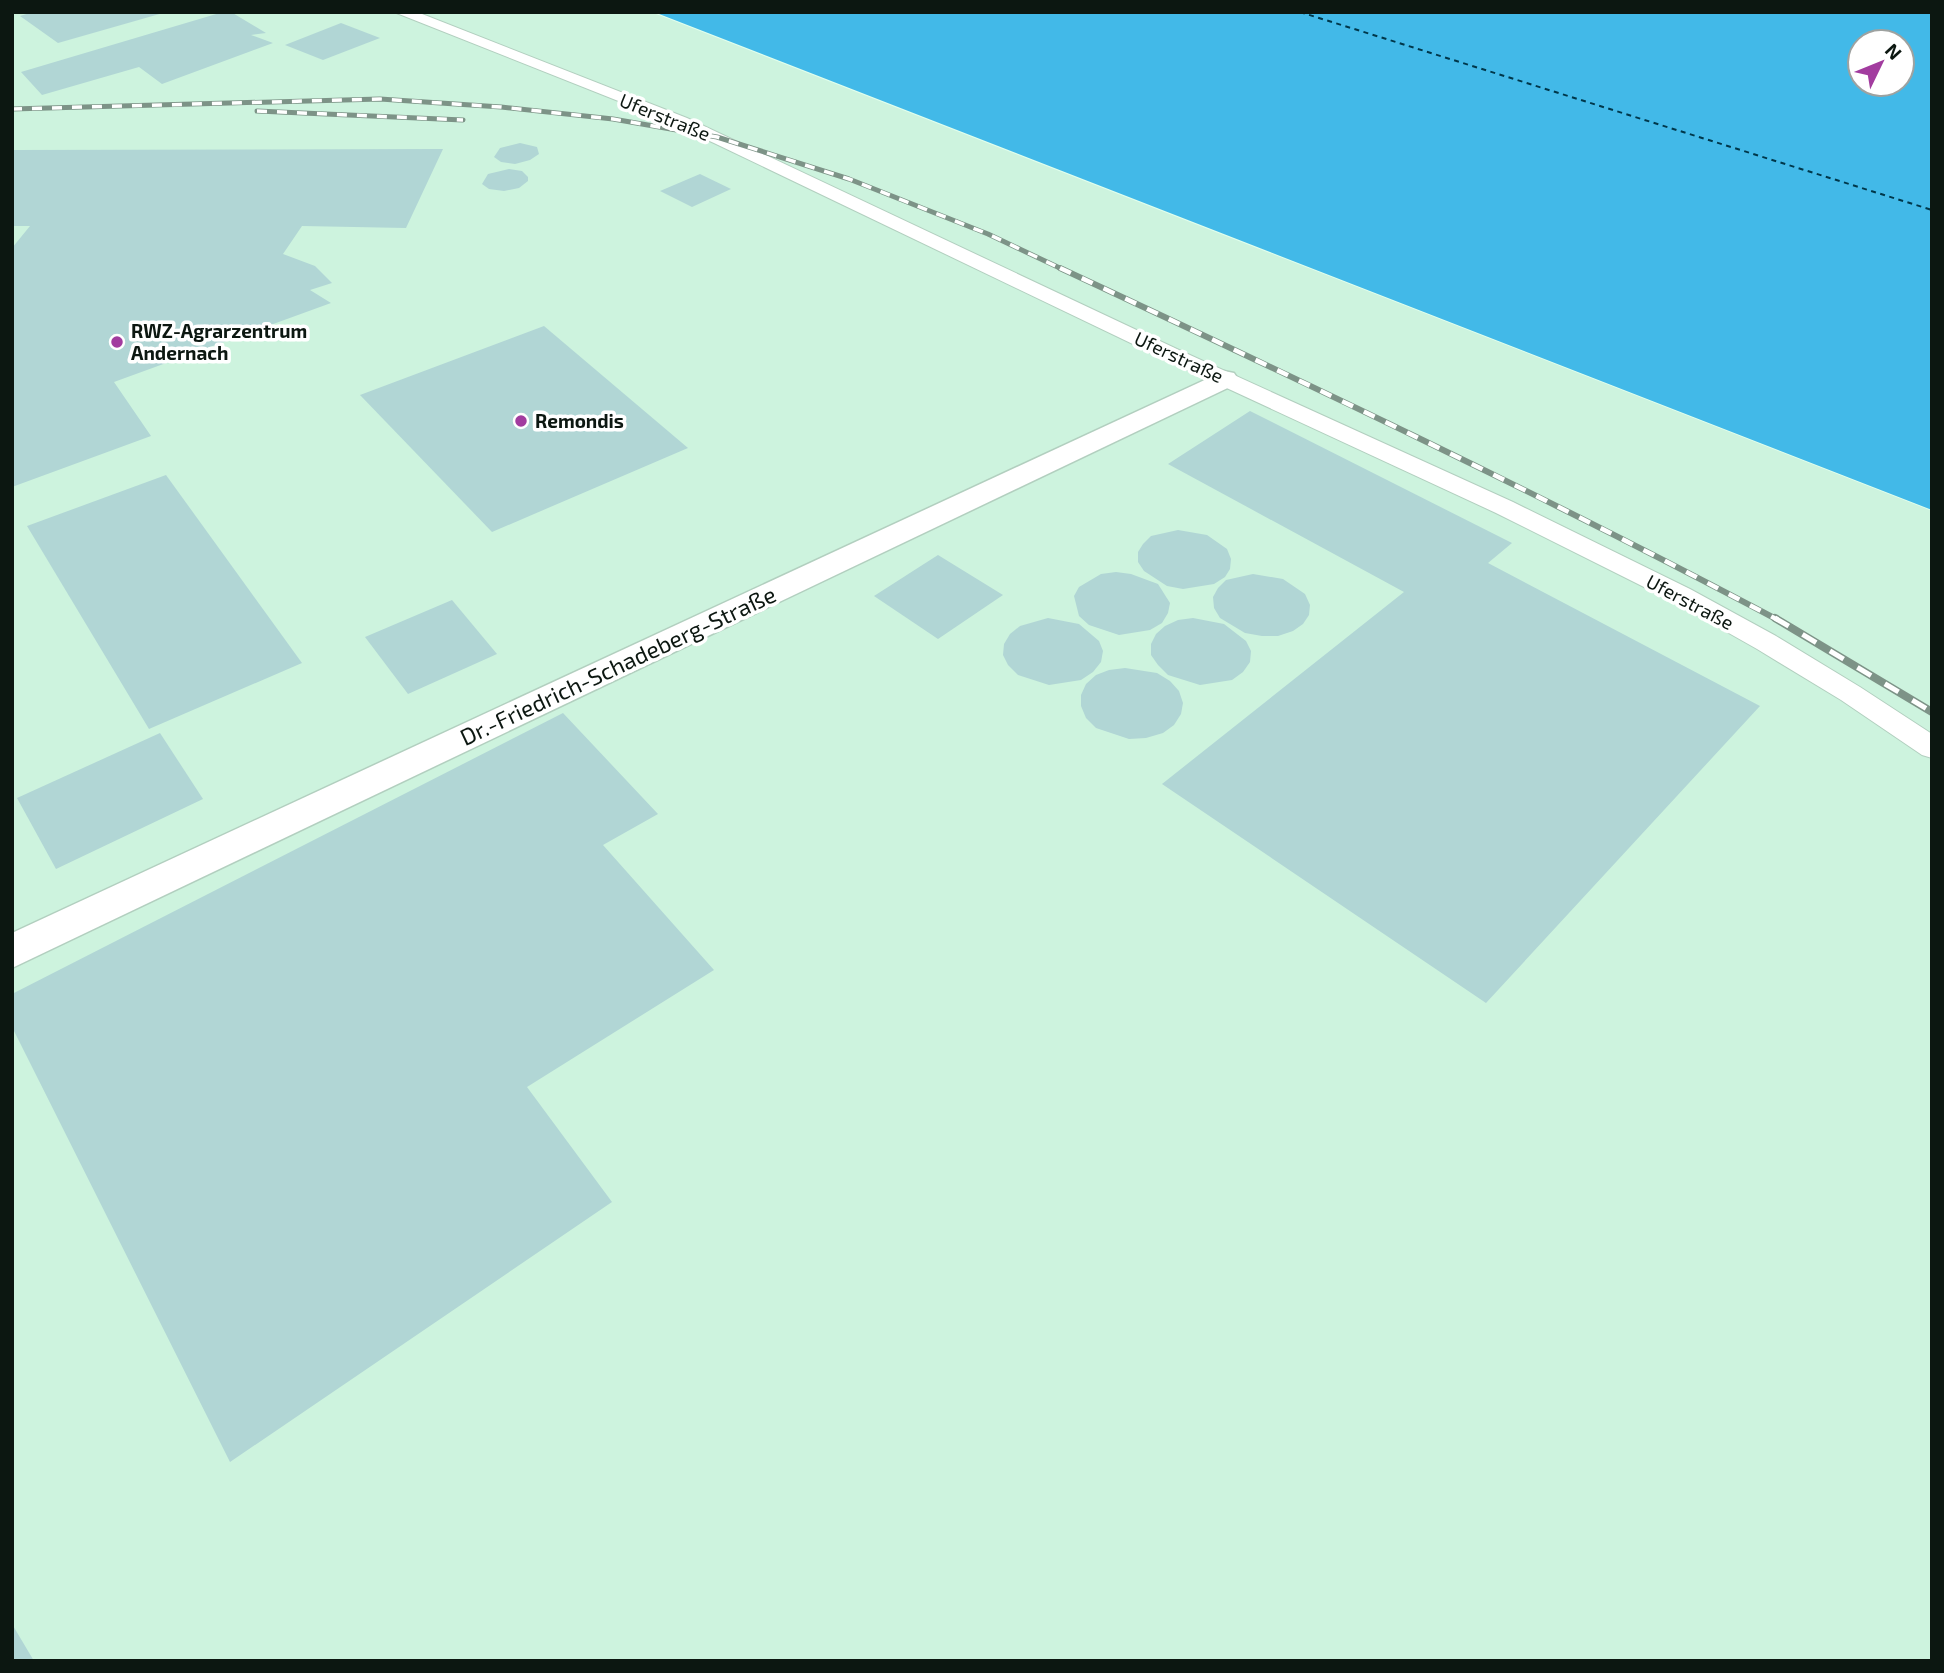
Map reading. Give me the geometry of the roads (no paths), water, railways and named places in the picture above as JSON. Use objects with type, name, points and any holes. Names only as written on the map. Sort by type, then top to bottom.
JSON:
[{"type":"street","name":"Dr.-Friedrich-Schadeberg-Straße","points":[[12,952],[1224,379]]},
{"type":"lane","name":"Uferstraße","points":[[402,12],[717,137],[1224,379],[1522,517],[1706,609],[1869,704],[1932,748]]},
{"type":"water","points":[[654,12],[1932,12],[1932,510]]},
{"type":"railway","points":[[12,109],[380,99],[501,107],[613,119],[717,137],[849,179],[988,234],[1064,270]]},
{"type":"railway","points":[[257,111],[463,120]]},
{"type":"railway","points":[[1060,268],[1511,483],[1778,620]]},
{"type":"railway","points":[[1775,618],[1932,712]]},
{"type":"place","name":"RWZ-Agrarzentrum Andernach","points":[[117,342]]},
{"type":"place","name":"Remondis","points":[[521,421]]}]
